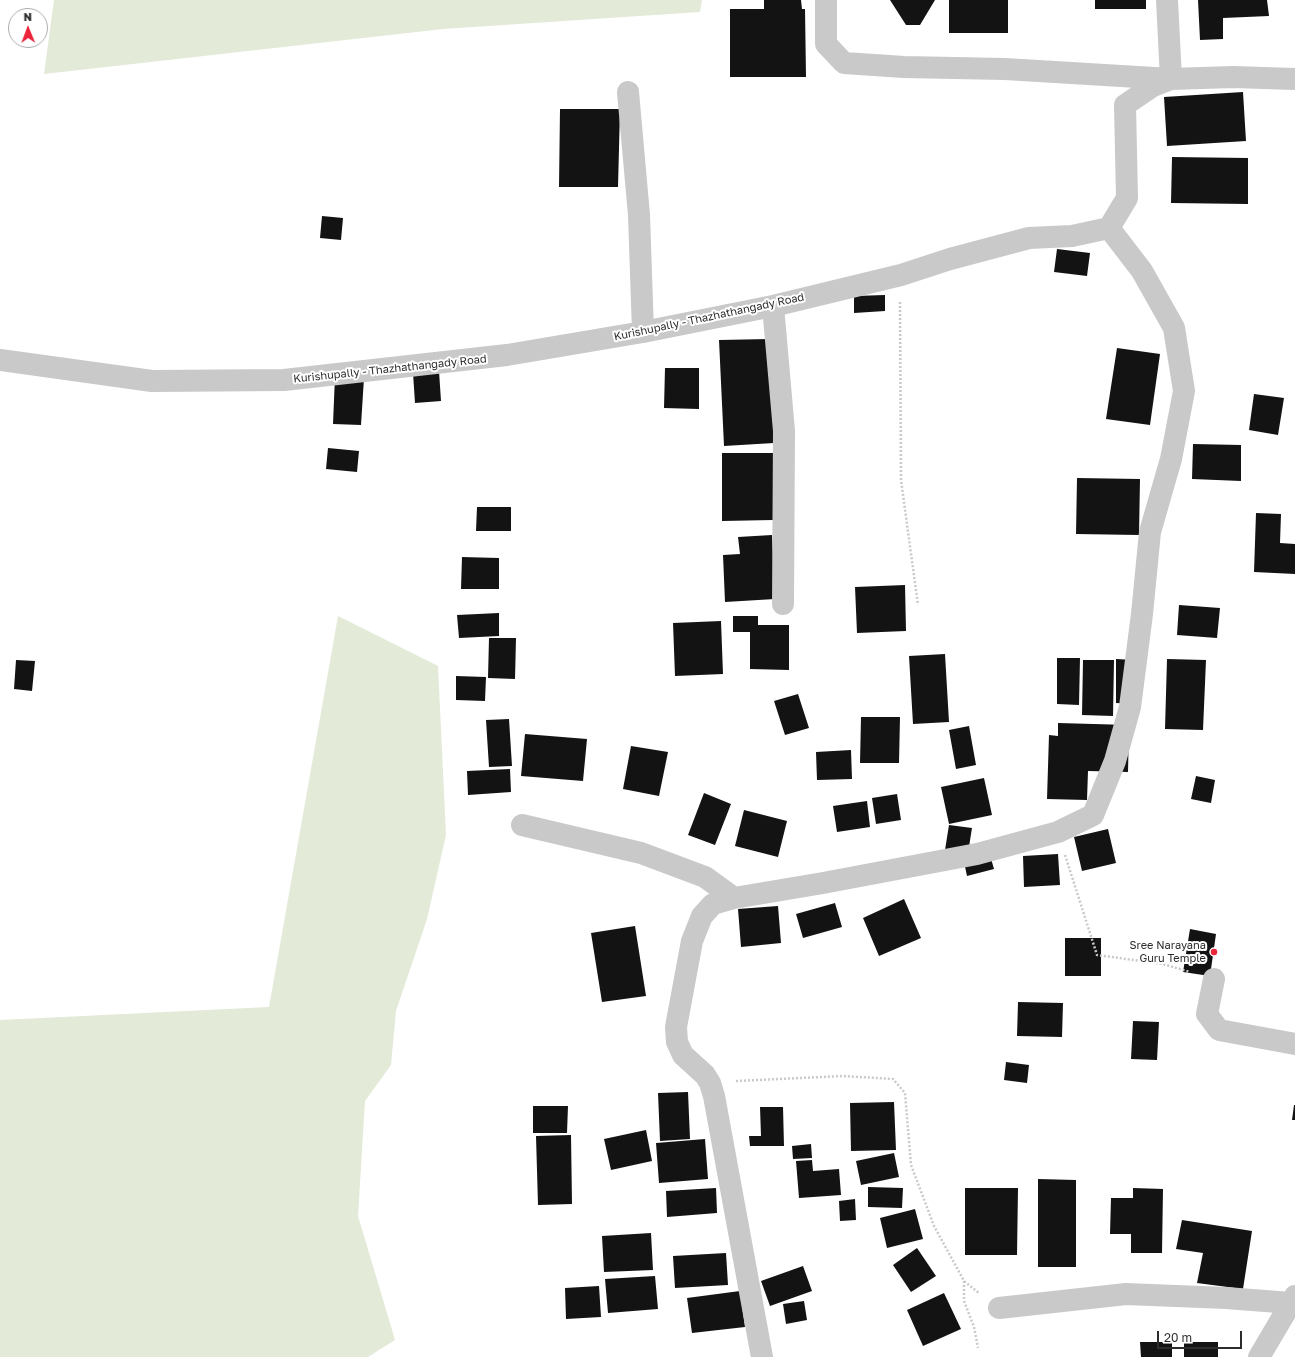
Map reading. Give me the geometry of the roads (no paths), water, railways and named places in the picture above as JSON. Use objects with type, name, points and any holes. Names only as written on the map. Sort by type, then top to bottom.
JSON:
[{"type":"street","points":[[826,0],[826,44],[844,63],[1005,68],[1171,79],[1234,77],[1295,79]]},
{"type":"street","points":[[1167,0],[1171,79]]},
{"type":"street","points":[[762,1357],[714,1096],[710,1083],[705,1075],[684,1055],[677,1042],[676,1027],[692,941],[702,916],[713,904],[734,898],[977,854],[1058,832],[1093,815],[1116,761],[1130,707],[1142,614],[1150,532],[1170,459],[1184,391],[1174,328],[1142,271],[1108,228],[1128,198],[1125,105],[1153,86],[1171,79]]},
{"type":"street","points":[[628,92],[639,215],[644,332]]},
{"type":"street","name":"Kurishupally - Thazhathangady Road","points":[[0,360],[152,381],[284,380],[508,355],[644,332],[773,306],[900,275],[950,259],[1029,238],[1072,236],[1108,228]]},
{"type":"street","points":[[773,306],[784,431],[783,604]]},
{"type":"street","points":[[522,825],[641,853],[705,877],[734,898]]},
{"type":"street","points":[[1214,979],[1207,1014],[1219,1030],[1295,1044]]},
{"type":"street","points":[[999,1308],[1126,1294],[1293,1299],[1259,1357]]},
{"type":"place","name":"Sree Narayana Guru Temple","points":[[1214,952]]}]
